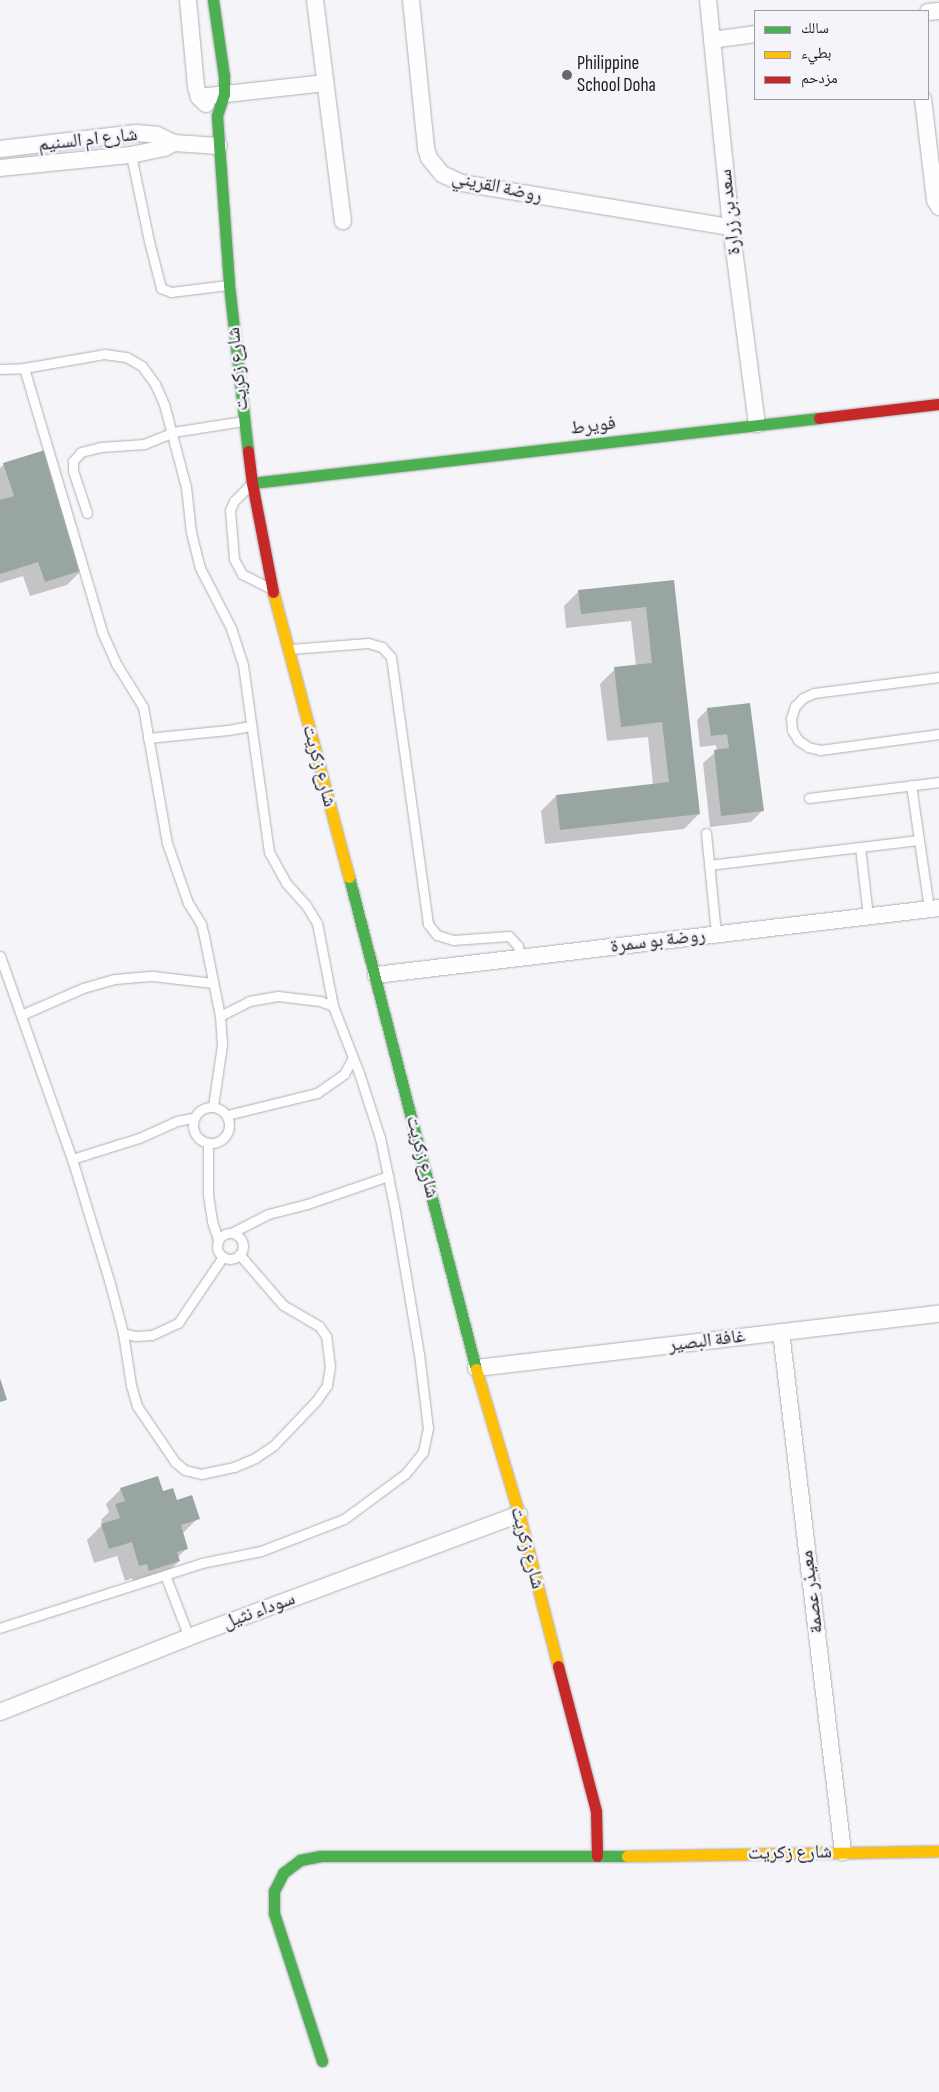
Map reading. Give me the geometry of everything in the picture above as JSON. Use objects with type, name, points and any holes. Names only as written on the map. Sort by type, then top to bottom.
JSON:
[{"type":"street","points":[[188,0],[199,97],[217,116]]},
{"type":"street","name":"شارع زكريت","points":[[213,0],[224,76],[224,94],[217,116],[229,285],[243,421],[252,483],[272,589],[376,975],[476,1368],[519,1514],[596,1811],[597,1856],[939,1851]]},
{"type":"street","points":[[315,0],[343,221]]},
{"type":"street","name":"روضة القريني","points":[[411,0],[426,148],[429,158],[442,174],[460,184],[731,228]]},
{"type":"street","name":"سعد بن زرارة","points":[[708,0],[731,228],[757,424]]},
{"type":"street","points":[[712,40],[754,34]]},
{"type":"street","points":[[199,97],[325,83]]},
{"type":"street","points":[[923,100],[934,191],[939,207]]},
{"type":"street","name":"شارع ام السنيم","points":[[0,149],[136,133],[157,135],[174,143],[219,146]]},
{"type":"street","name":"شارع ام السنيم","points":[[0,168],[131,155],[158,150],[174,143]]},
{"type":"street","name":"فويرط","points":[[252,483],[939,404]]},
{"type":"street","name":"روضة بو سمرة","points":[[376,975],[934,908]]},
{"type":"street","name":"غافة البصير","points":[[476,1368],[939,1314]]},
{"type":"street","name":"معيذر عصمة","points":[[781,1332],[843,1852]]},
{"type":"street","name":"سوداء نثيل","points":[[0,1712],[189,1637],[519,1514]]},
{"type":"street","points":[[322,2061],[274,1914],[274,1891],[283,1873],[290,1866],[310,1857],[321,1856],[597,1856]]},
{"type":"lane","points":[[131,155],[161,288],[170,292],[229,285]]},
{"type":"lane","points":[[0,369],[24,368],[104,354],[126,357],[142,366],[155,384],[173,432],[200,568],[231,628],[243,665],[269,852],[286,883],[306,905],[316,923],[333,1006],[380,1138],[419,1354],[428,1428],[423,1452],[404,1474],[344,1519],[261,1551],[202,1563],[0,1628]]},
{"type":"lane","points":[[24,368],[102,632],[117,665],[143,708],[167,842],[188,903],[201,924],[220,1016],[222,1045],[213,1106]]},
{"type":"lane","points":[[87,513],[73,471],[73,461],[81,452],[101,447],[144,444],[173,432],[243,421]]},
{"type":"lane","points":[[252,483],[234,501],[230,510],[234,559],[242,574],[254,582],[272,589]]},
{"type":"lane","points":[[287,649],[368,642],[387,651],[393,663],[428,924],[437,934],[453,940],[509,936],[518,946],[520,957]]},
{"type":"lane","points":[[939,678],[814,693],[803,698],[795,706],[791,718],[792,730],[798,740],[808,747],[820,750],[939,734]]},
{"type":"lane","points":[[148,738],[251,726]]},
{"type":"lane","points":[[809,798],[939,782]]},
{"type":"lane","points":[[911,785],[919,840],[934,908]]},
{"type":"lane","points":[[706,833],[716,934]]},
{"type":"lane","points":[[709,865],[919,840]]},
{"type":"lane","points":[[860,847],[868,916]]},
{"type":"lane","points":[[0,956],[72,1159],[123,1333],[131,1385],[137,1406],[175,1462],[186,1470],[201,1474],[234,1467],[255,1458],[273,1446],[327,1385],[330,1367],[326,1336],[319,1326],[283,1305],[239,1254]]},
{"type":"lane","points":[[21,1015],[83,988],[115,979],[153,976],[213,983]]},
{"type":"lane","points":[[220,1016],[249,1001],[278,996],[320,1001],[333,1006]]},
{"type":"lane","points":[[227,1115],[317,1093],[344,1074],[353,1058]]},
{"type":"lane","points":[[213,1106],[221,1109],[227,1115],[228,1131],[224,1138],[208,1143],[200,1140],[195,1134],[192,1126],[193,1118],[198,1111],[213,1106]]},
{"type":"lane","points":[[72,1159],[193,1118]]},
{"type":"lane","points":[[208,1143],[208,1195],[212,1220],[218,1239],[217,1251],[222,1258],[230,1259],[243,1250],[243,1242],[240,1236],[234,1232]]},
{"type":"lane","points":[[218,1239],[226,1233],[234,1232],[268,1214],[307,1204],[388,1176]]},
{"type":"lane","points":[[123,1333],[135,1336],[152,1335],[178,1323],[222,1258]]},
{"type":"lane","points":[[165,1575],[189,1637]]},
{"type":"building","points":[[45,450],[83,570],[45,582],[38,562],[0,574],[0,500],[14,496],[3,463]]},
{"type":"building","points":[[674,580],[700,814],[560,830],[556,795],[669,782],[662,722],[621,727],[614,667],[652,663],[646,607],[581,614],[578,590]]},
{"type":"building","points":[[750,703],[764,811],[721,816],[714,750],[729,748],[727,734],[711,736],[707,708]]},
{"type":"building","points":[[0,1378],[7,1400],[0,1402]]},
{"type":"building","points":[[158,1476],[163,1491],[173,1488],[177,1500],[192,1495],[200,1519],[181,1525],[188,1549],[177,1552],[180,1561],[149,1571],[147,1564],[139,1566],[132,1542],[109,1549],[101,1524],[120,1518],[115,1504],[125,1501],[120,1488]]},
{"type":"traffic: fast","points":[[213,0],[224,76],[224,94],[217,116],[229,285],[248,451]]},
{"type":"traffic: fast","points":[[252,483],[819,418]]},
{"type":"traffic: fast","points":[[349,877],[476,1369]]},
{"type":"traffic: fast","points":[[322,2061],[274,1913],[274,1891],[283,1873],[300,1860],[321,1856],[627,1856]]},
{"type":"traffic: slow","points":[[273,592],[349,877]]},
{"type":"traffic: slow","points":[[476,1369],[519,1514],[558,1666]]},
{"type":"traffic: slow","points":[[627,1856],[939,1851]]},
{"type":"traffic: jam","points":[[819,418],[939,404]]},
{"type":"traffic: jam","points":[[248,451],[252,483],[273,592]]},
{"type":"traffic: jam","points":[[558,1666],[596,1811],[597,1856]]},
{"type":"place","name":"Philippine School Doha","points":[[567,75]]}]
